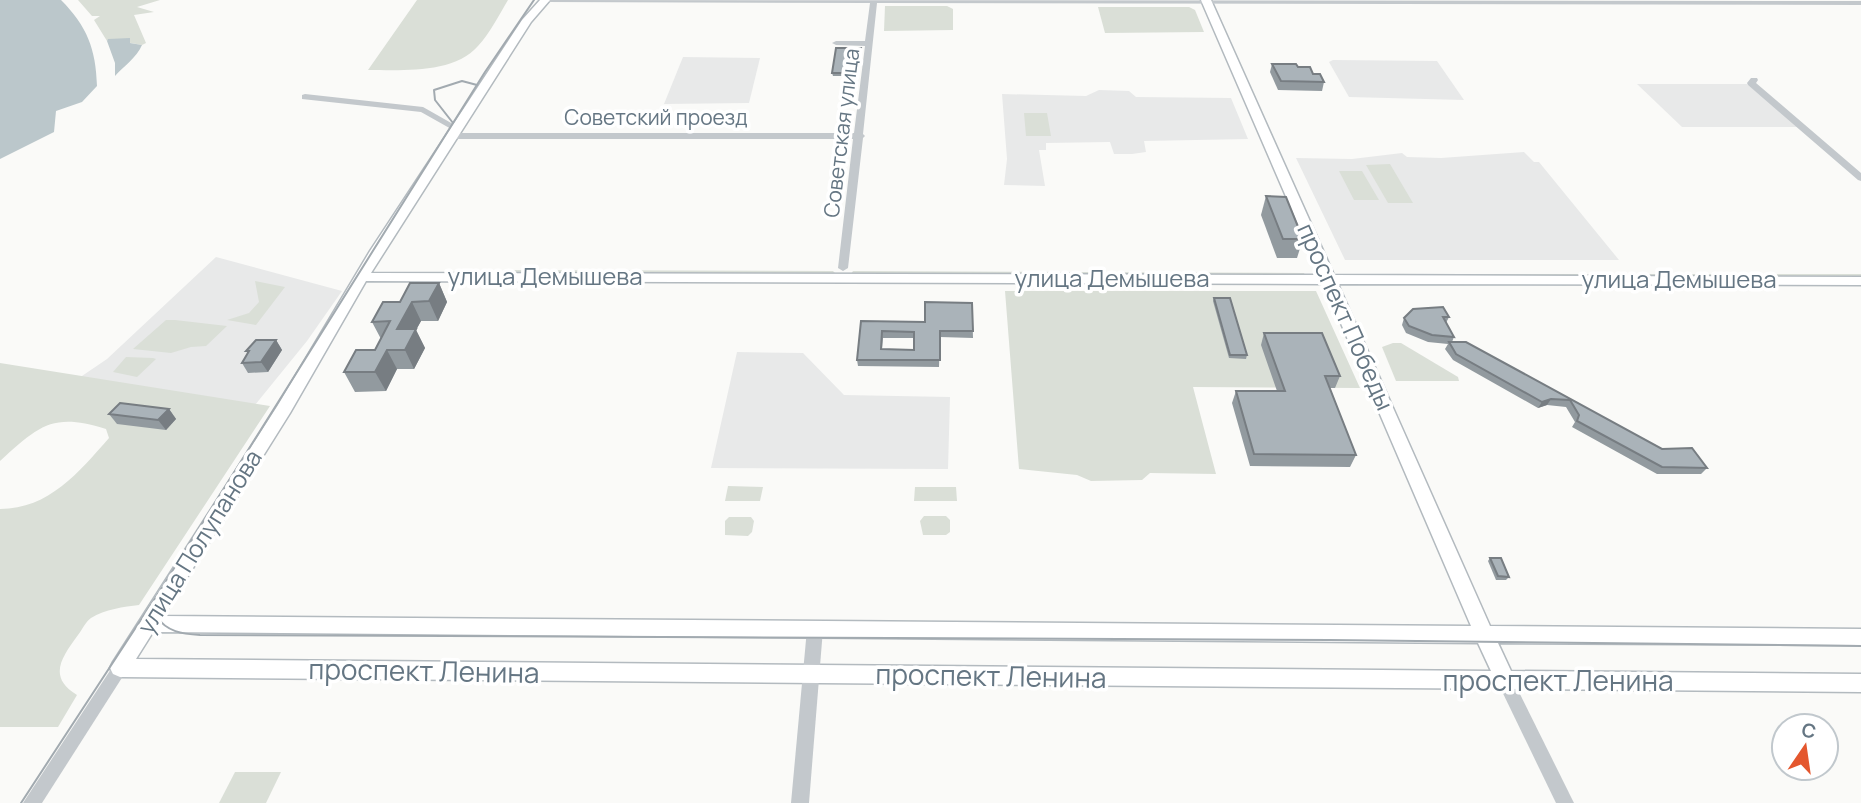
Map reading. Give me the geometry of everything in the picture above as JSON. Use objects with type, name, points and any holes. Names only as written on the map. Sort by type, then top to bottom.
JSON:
[{"type":"street","points":[[545,0],[1861,3]]},
{"type":"street","name":"улица Полупанова","points":[[32,803],[149,624],[454,132],[527,20],[545,0]]},
{"type":"street","name":"Советская улица","points":[[844,273],[874,1]]},
{"type":"street","name":"проспект Победы","points":[[1207,1],[1505,681]]},
{"type":"street","points":[[836,43],[870,44]]},
{"type":"street","points":[[1752,81],[1861,178]]},
{"type":"street","points":[[305,97],[423,110],[454,132]]},
{"type":"street","name":"Советский проезд","points":[[454,132],[860,136]]},
{"type":"street","name":"улица Демышева","points":[[1328,275],[1861,271]]},
{"type":"street","name":"улица Демышева","points":[[365,272],[1328,275],[1861,281]]},
{"type":"street","name":"проспект Ленина","points":[[149,624],[1861,637]]},
{"type":"street","points":[[800,803],[815,629]]},
{"type":"street","name":"проспект Ленина","points":[[120,668],[1861,683]]},
{"type":"street","points":[[1505,681],[1565,803]]},
{"type":"shaded area","points":[[0,0],[61,0],[84,29],[95,61],[97,86],[82,102],[56,111],[54,132],[0,159]]},
{"type":"shaded area","points":[[78,0],[160,0],[137,7],[154,12],[134,15],[146,43],[142,45],[109,39],[107,41],[94,20],[100,16],[92,16]]},
{"type":"shaded area","points":[[417,0],[508,0],[478,46],[455,62],[426,68],[368,70]]},
{"type":"shaded area","points":[[885,6],[947,6],[953,9],[953,30],[884,31]]},
{"type":"shaded area","points":[[1098,7],[1189,7],[1195,10],[1204,32],[1105,33]]},
{"type":"shaded area","points":[[130,38],[130,43],[142,45],[115,76],[115,63],[107,41]]},
{"type":"shaded area","points":[[683,57],[760,58],[749,103],[664,104]]},
{"type":"shaded area","points":[[1437,61],[1464,100],[1349,97],[1329,62]]},
{"type":"shaded area","points":[[1637,84],[1747,84],[1799,127],[1682,127]]},
{"type":"shaded area","points":[[1099,90],[1129,91],[1136,97],[1231,98],[1248,139],[1144,141],[1146,152],[1132,154],[1114,154],[1110,142],[1046,143],[1046,150],[1039,150],[1045,186],[1004,185],[1007,159],[1002,94],[1086,96]]},
{"type":"shaded area","points":[[1024,113],[1047,113],[1051,136],[1026,136]]},
{"type":"shaded area","points":[[1524,152],[1534,162],[1539,162],[1619,260],[1345,260],[1296,158],[1352,159],[1402,153],[1407,157],[1441,158]]},
{"type":"shaded area","points":[[1390,164],[1413,203],[1388,203],[1366,165]]},
{"type":"shaded area","points":[[1339,171],[1362,171],[1379,200],[1354,200]]},
{"type":"shaded area","points":[[216,257],[342,291],[307,341],[251,410],[79,378],[107,359]]},
{"type":"shaded area","points":[[505,270],[833,271],[835,273],[502,273]]},
{"type":"shaded area","points":[[853,271],[1304,273],[1306,277],[851,274]]},
{"type":"shaded area","points":[[1352,274],[1861,274],[1861,277],[1354,277]]},
{"type":"shaded area","points":[[255,281],[285,287],[256,325],[227,320],[249,313],[259,302]]},
{"type":"shaded area","points":[[1005,291],[1316,291],[1360,388],[1193,387],[1216,474],[1150,473],[1142,480],[1091,481],[1077,475],[1019,469]]},
{"type":"shaded area","points":[[166,320],[227,326],[206,346],[171,353],[133,349]]},
{"type":"shaded area","points":[[1401,343],[1458,377],[1459,381],[1396,381],[1382,347]]},
{"type":"shaded area","points":[[737,352],[803,353],[844,395],[950,397],[948,469],[711,468]]},
{"type":"shaded area","points":[[126,357],[156,359],[137,377],[113,372]]},
{"type":"shaded area","points":[[0,363],[270,406],[139,605],[108,610],[96,615],[86,623],[72,643],[60,666],[60,674],[62,681],[77,695],[58,727],[0,727],[0,509],[33,503],[48,496],[74,475],[109,438],[106,429],[88,424],[59,422],[36,431],[0,461]]},
{"type":"shaded area","points":[[728,486],[763,487],[760,501],[725,501]]},
{"type":"shaded area","points":[[915,487],[956,487],[957,501],[914,501]]},
{"type":"shaded area","points":[[924,516],[946,516],[950,520],[950,532],[946,535],[923,535],[920,521]]},
{"type":"shaded area","points":[[729,517],[751,517],[754,521],[752,532],[748,536],[725,535],[725,521]]},
{"type":"shaded area","points":[[235,772],[281,772],[266,803],[219,803]]},
{"type":"building","points":[[836,48],[861,48],[858,73],[832,73]]},
{"type":"building","points":[[1272,64],[1310,67],[1313,74],[1320,74],[1324,82],[1281,81]]},
{"type":"building","points":[[1266,196],[1286,197],[1303,239],[1283,239]]},
{"type":"building","points":[[410,283],[439,283],[429,301],[412,302],[397,329],[416,329],[405,350],[387,350],[375,372],[344,372],[356,350],[375,350],[390,321],[372,322],[383,302],[400,302]]},
{"type":"building","points":[[1214,298],[1230,298],[1247,355],[1230,355]]},
{"type":"building","points":[[925,302],[972,303],[973,331],[940,331],[940,360],[857,360],[861,321],[925,322]],"holes":[[[882,331],[914,332],[914,350],[881,349]]]},
{"type":"building","points":[[1443,307],[1449,317],[1443,317],[1454,337],[1432,335],[1409,326],[1404,318],[1413,309]]},
{"type":"building","points":[[1264,333],[1322,333],[1340,376],[1325,376],[1356,455],[1254,454],[1236,391],[1285,391]]},
{"type":"building","points":[[256,340],[276,340],[261,362],[242,363],[249,351],[246,351]]},
{"type":"building","points":[[1449,342],[1466,342],[1662,449],[1692,448],[1707,468],[1662,467],[1577,421],[1579,415],[1570,400],[1551,399],[1542,402],[1456,354]]},
{"type":"building","points":[[120,403],[169,409],[158,420],[109,414]]},
{"type":"building","points":[[1490,558],[1501,558],[1509,577],[1498,576]]},
{"type":"tram line","points":[[477,85],[534,0]]},
{"type":"tram line","points":[[453,123],[435,100],[434,90],[462,81],[477,85]]},
{"type":"tram line","points":[[161,589],[477,85]]},
{"type":"tram line","points":[[21,803],[161,589]]},
{"type":"tram line","points":[[161,589],[156,616],[160,621],[175,631],[200,635],[1330,640],[1861,646]]}]
